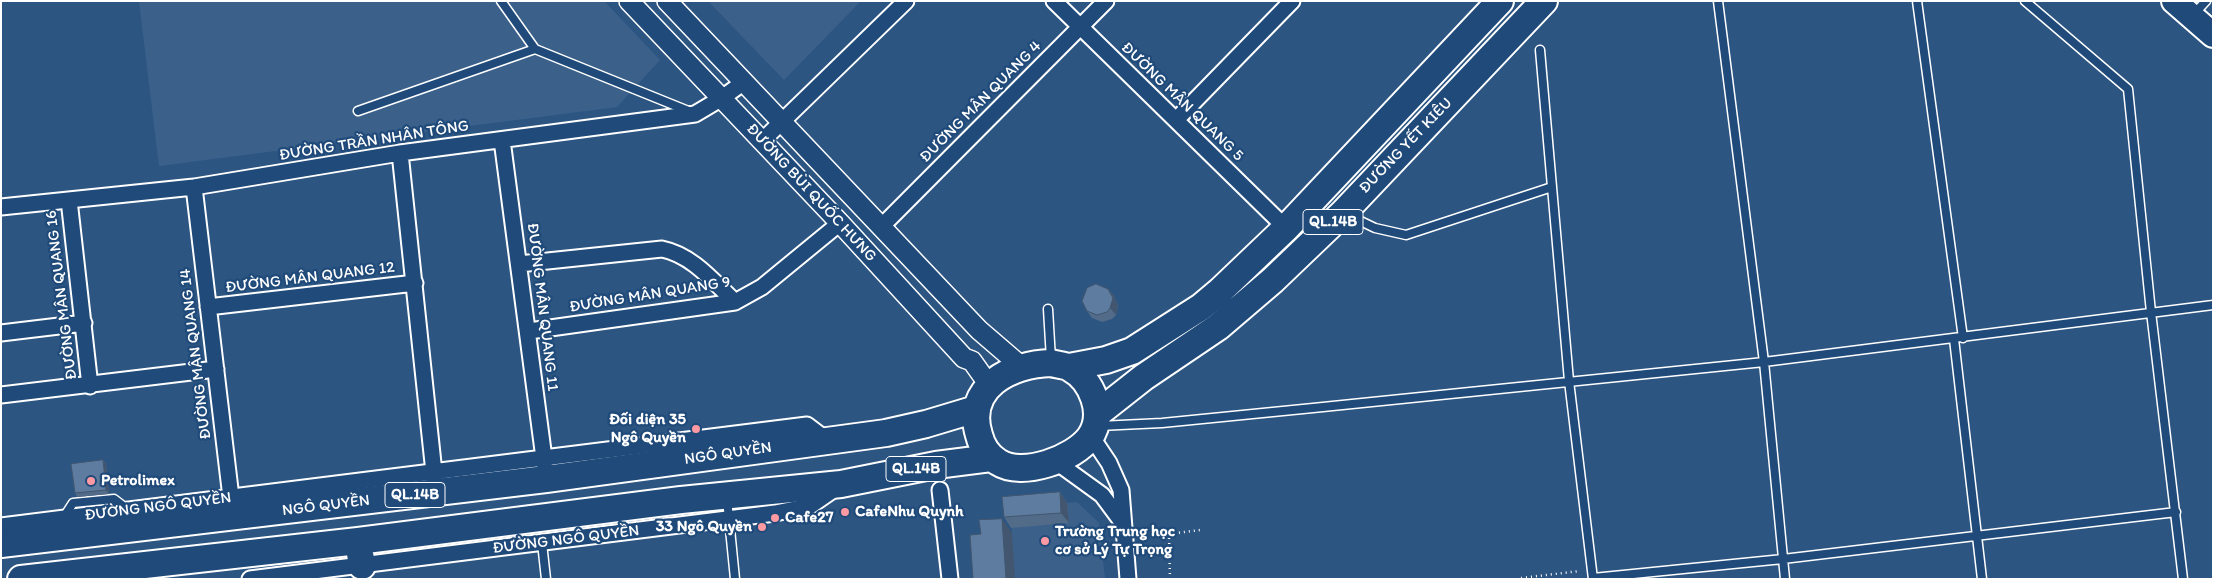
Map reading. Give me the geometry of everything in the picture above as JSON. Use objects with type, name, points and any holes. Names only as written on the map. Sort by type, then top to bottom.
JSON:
[{"type":"highway","name":"ĐƯỜNG YẾT KIÊU","points":[[1094,425],[1144,378],[1248,304],[1343,213],[1544,1]]},
{"type":"highway","name":"ĐƯỜNG YẾT KIÊU","points":[[1060,365],[1121,356],[1148,342],[1201,307],[1245,269],[1286,228],[1490,5]]},
{"type":"highway","points":[[1060,365],[1081,376],[1089,387],[1095,400],[1094,425],[1083,445],[1055,461],[1038,466],[1013,468],[991,458],[982,445],[976,427],[976,409],[989,386],[1003,375],[1022,367],[1060,365]]},
{"type":"highway","name":"NGÔ QUYỀN","points":[[1,544],[232,508],[545,468],[828,441],[902,430],[976,409]]},
{"type":"highway","name":"QL.14B","points":[[21,579],[361,560],[727,507],[936,465],[991,458]]},
{"type":"main road","points":[[2174,1],[2199,9],[2213,34]]},
{"type":"street","name":"ĐƯỜNG BÙI QUỐC HƯNG","points":[[630,1],[840,223],[964,358],[972,361],[989,386]]},
{"type":"street","name":"ĐƯỜNG BÙI QUỐC HƯNG","points":[[667,1],[979,330],[1022,367]]},
{"type":"street","points":[[762,140],[906,1]]},
{"type":"street","name":"ĐƯỜNG MÂN QUANG 5","points":[[1054,1],[1286,228]]},
{"type":"street","name":"ĐƯỜNG MÂN QUANG 4","points":[[881,227],[1106,1]]},
{"type":"street","points":[[1176,120],[1292,1]]},
{"type":"street","name":"ĐƯỜNG TRẦN NHÂN TÔNG","points":[[1,206],[194,187],[400,153],[695,114],[744,82]]},
{"type":"street","name":"ĐƯỜNG MÂN QUANG 11","points":[[502,140],[529,331],[545,468]]},
{"type":"street","points":[[400,153],[435,482]]},
{"type":"street","name":"ĐƯỜNG MÂN QUANG 14","points":[[194,187],[232,508]]},
{"type":"street","name":"ĐƯỜNG MÂN QUANG 16","points":[[69,200],[90,386]]},
{"type":"street","name":"ĐƯỜNG MÂN QUANG 9","points":[[529,331],[735,302],[762,287],[840,223]]},
{"type":"street","points":[[520,264],[662,249],[676,252],[686,257],[735,302]]},
{"type":"street","name":"ĐƯỜNG MÂN QUANG 12","points":[[208,307],[415,283]]},
{"type":"street","points":[[1,333],[84,323]]},
{"type":"street","points":[[1,395],[90,386],[216,369]]},
{"type":"street","points":[[1094,425],[1116,477],[1122,498],[1122,522],[1128,579]]},
{"type":"street","points":[[1055,461],[1093,487],[1109,502],[1122,522]]},
{"type":"street","points":[[940,490],[950,579]]},
{"type":"street","name":"ĐƯỜNG NGÔ QUYỀN","points":[[250,579],[361,560],[542,543],[727,507]]},
{"type":"street","name":"ĐƯỜNG NGÔ QUYỀN","points":[[1,526],[128,510],[232,508]]},
{"type":"lane","points":[[501,1],[535,49],[695,114]]},
{"type":"lane","points":[[1718,1],[1764,362],[1786,579]]},
{"type":"lane","points":[[1917,1],[1963,338]]},
{"type":"lane","points":[[2025,1],[2128,88],[2151,312],[2183,579]]},
{"type":"lane","points":[[358,111],[535,49]]},
{"type":"lane","points":[[1540,50],[1568,381],[1592,576],[1783,559],[2176,512]]},
{"type":"lane","points":[[1343,213],[1374,228],[1406,235],[1552,187]]},
{"type":"lane","points":[[1094,425],[1162,423],[1764,362],[2213,305]]},
{"type":"lane","points":[[1048,309],[1060,365]]},
{"type":"lane","points":[[1954,339],[1982,579]]},
{"type":"lane","points":[[727,507],[735,579]]},
{"type":"lane","points":[[542,543],[546,579]]},
{"type":"path","points":[[1170,579],[1168,534],[1200,530]]},
{"type":"path","points":[[1522,578],[1592,576]]},
{"type":"shaded area","points":[[139,1],[604,1],[660,60],[617,107],[159,166]]},
{"type":"shaded area","points":[[708,1],[861,1],[784,80]]},
{"type":"shaded area","name":"Trường Trung học cơ sở Lý Tự Trọng","points":[[1077,502],[1099,523],[1105,579],[981,579],[1012,533],[1009,508]]},
{"type":"building","points":[[1096,284],[1108,289],[1113,298],[1107,312],[1097,315],[1087,311],[1082,301],[1087,288]]},
{"type":"building","name":"Petrolimex","points":[[103,460],[106,490],[75,493],[71,464]]},
{"type":"building","points":[[1060,492],[1061,513],[1004,517],[1002,497]]},
{"type":"building","points":[[1002,519],[1006,579],[973,579],[970,535],[981,534],[979,520]]},
{"type":"place","name":"Đối diện 35 Ngô Quyền","points":[[696,429]]},
{"type":"place","name":"Petrolimex","points":[[91,481]]},
{"type":"place","name":"CafeNhu Quynh","points":[[845,512]]},
{"type":"place","name":"Cafe27","points":[[775,518]]},
{"type":"place","name":"33 Ngô Quyền","points":[[762,527]]},
{"type":"place","name":"Trường Trung học cơ sở Lý Tự Trọng","points":[[1045,541]]}]
